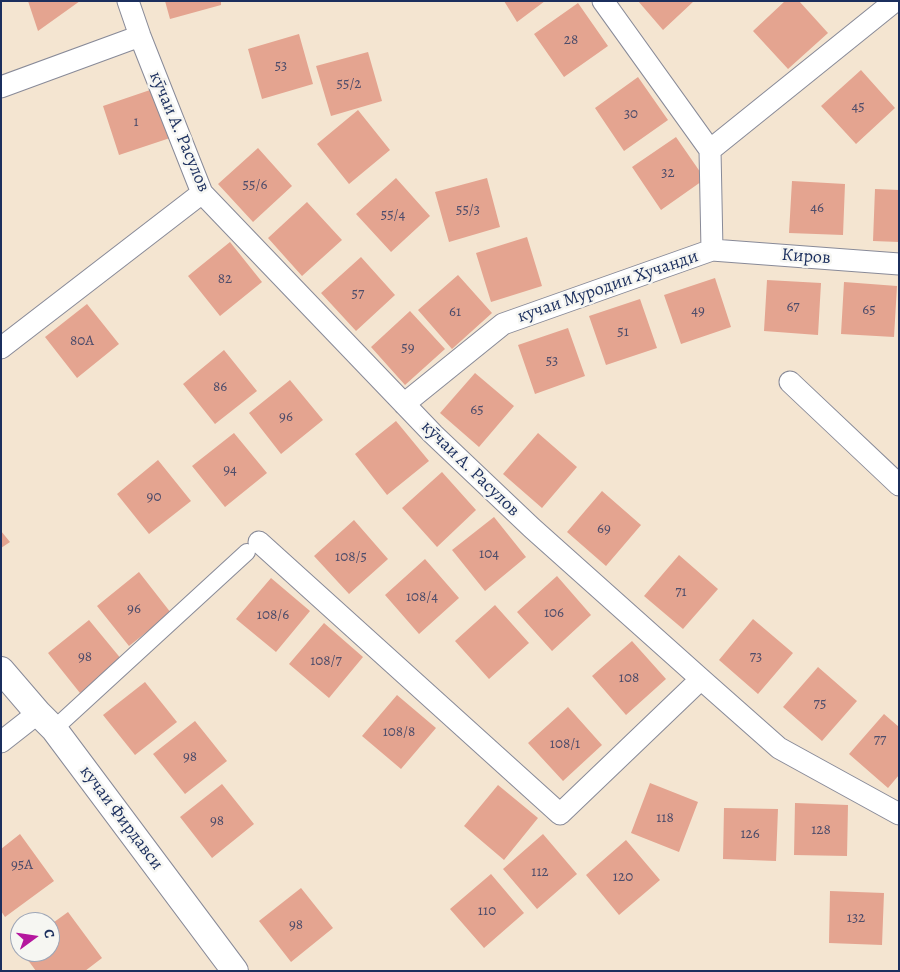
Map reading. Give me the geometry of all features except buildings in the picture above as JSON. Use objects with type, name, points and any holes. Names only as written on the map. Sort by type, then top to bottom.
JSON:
[{"type":"street","name":"кӯчаи А. Расулов","points":[[128,1],[202,192],[433,434],[532,528],[701,679],[779,748],[899,814]]},
{"type":"street","points":[[603,1],[710,150],[895,1]]},
{"type":"street","points":[[1,87],[140,36]]},
{"type":"street","name":"кучаи Муродии Хучанди","points":[[404,404],[503,324],[712,250],[710,150]]},
{"type":"street","points":[[1,348],[202,192]]},
{"type":"street","name":"Киров","points":[[712,250],[899,264]]},
{"type":"street","points":[[790,382],[899,485]]},
{"type":"street","points":[[1,742],[46,721],[253,547],[560,814],[701,679]]},
{"type":"street","name":"кучаи Фирдавси","points":[[1,670],[46,721],[235,971]]}]
